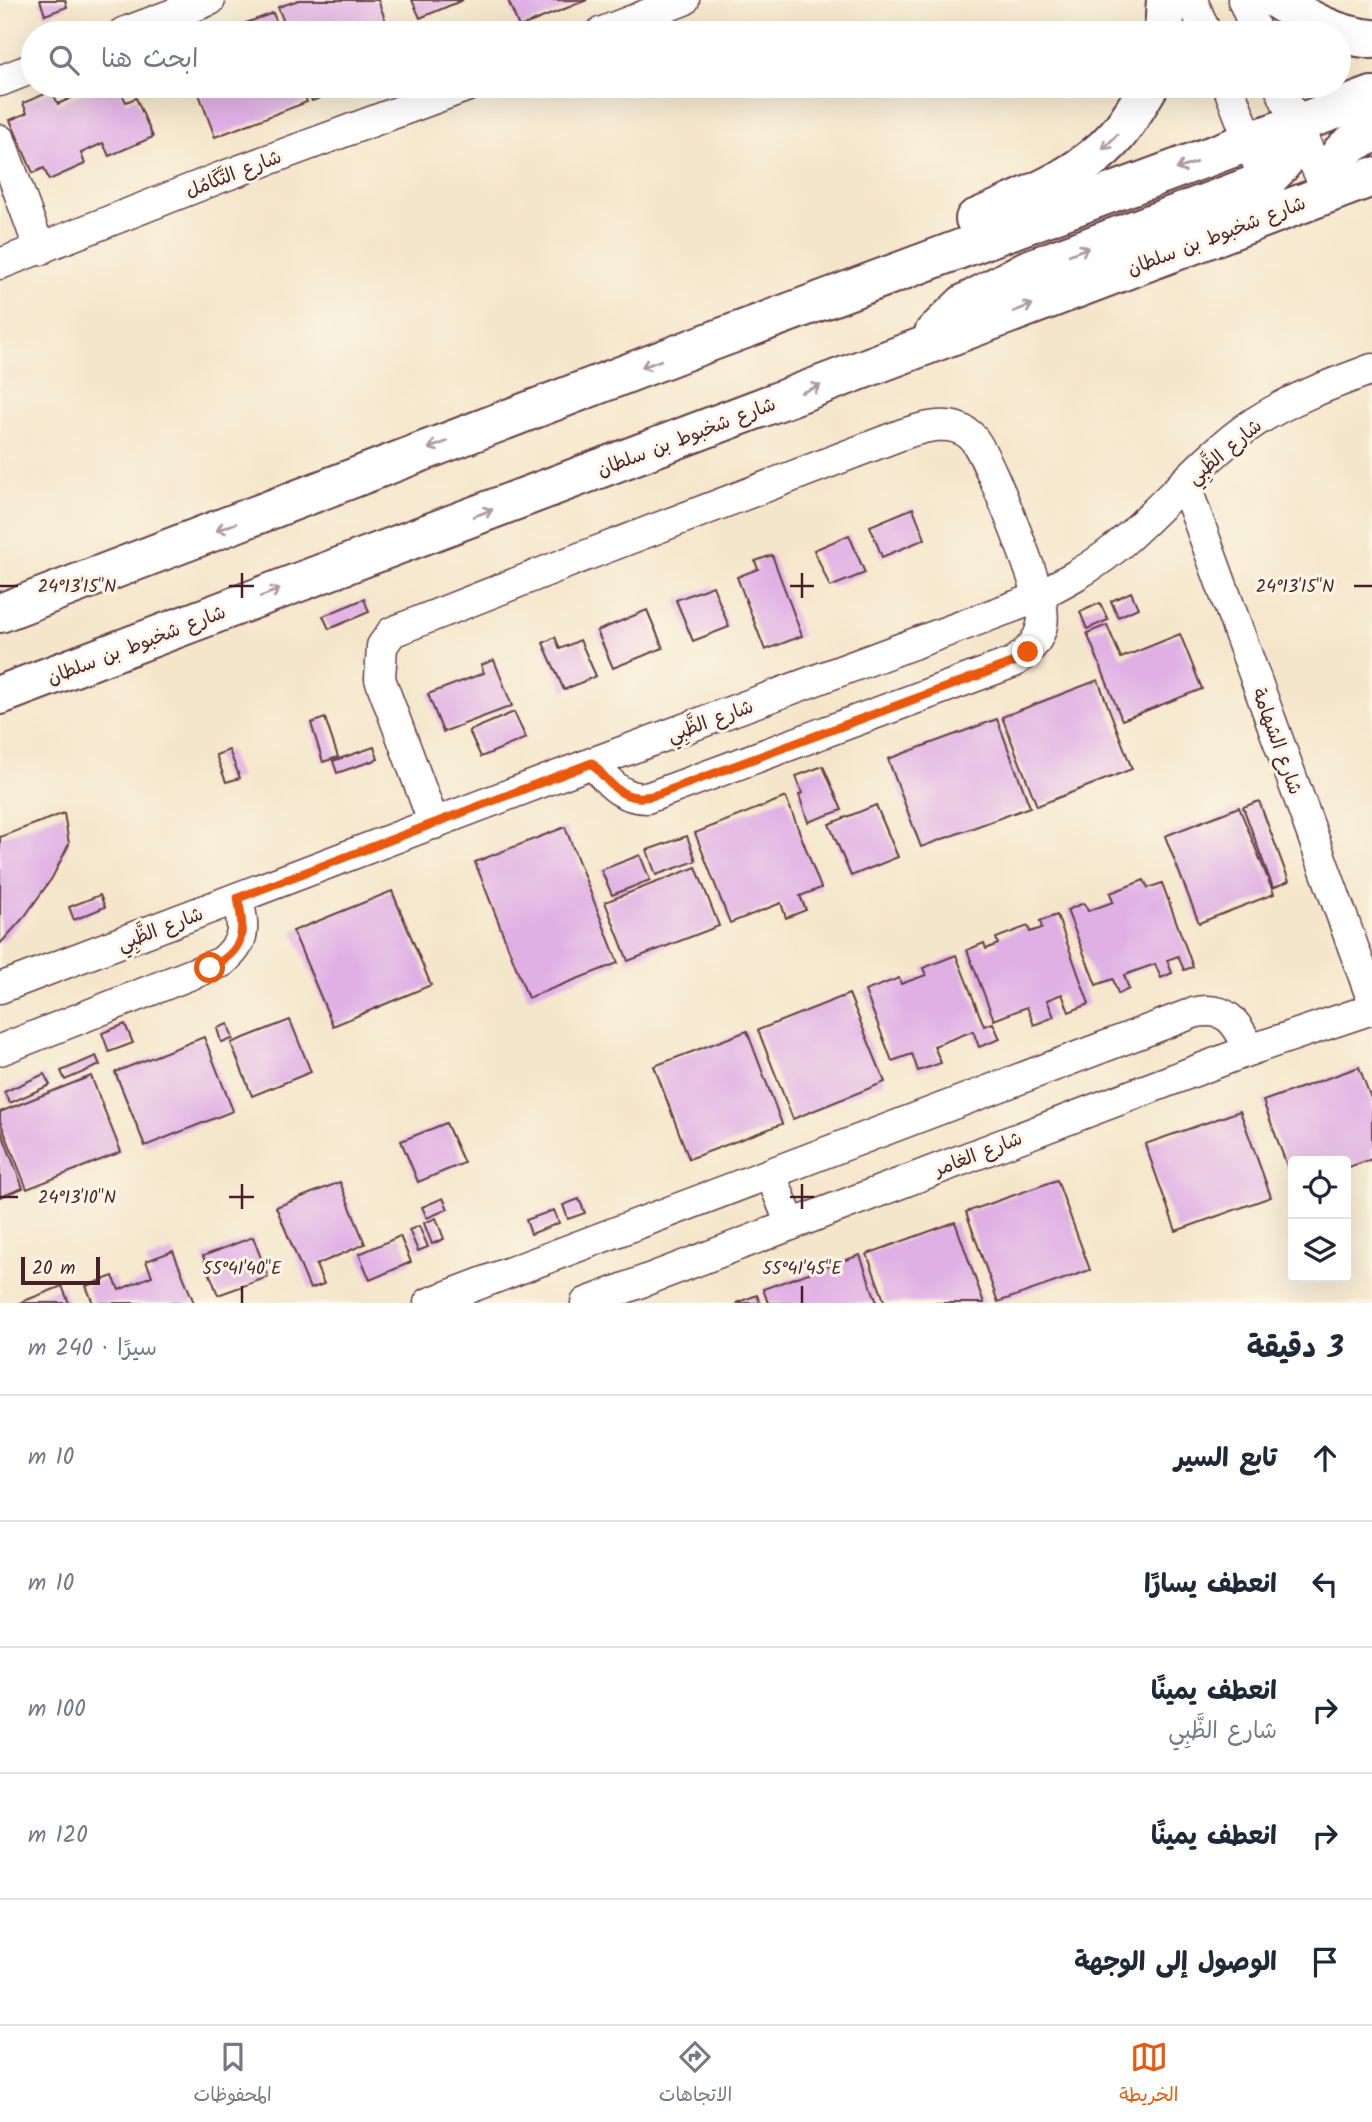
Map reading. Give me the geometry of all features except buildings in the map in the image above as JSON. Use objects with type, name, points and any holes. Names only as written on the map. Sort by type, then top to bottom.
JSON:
[{"type":"main road","points":[[1165,21],[1166,0]]},
{"type":"main road","points":[[1276,0],[1312,21]]},
{"type":"main road","points":[[1351,34],[1372,39]]},
{"type":"main road","points":[[0,613],[691,349],[1372,96]]},
{"type":"main road","points":[[691,349],[1070,175],[1116,136],[1142,98]]},
{"type":"main road","points":[[1270,197],[1293,147],[1297,124]]},
{"type":"main road","points":[[1347,186],[1336,171],[1340,154],[1353,142],[1372,134]]},
{"type":"main road","name":"شارع شخبوط بن سلطان","points":[[0,695],[919,349],[1270,197],[1347,186]]},
{"type":"street","points":[[154,21],[209,0]]},
{"type":"street","points":[[631,21],[684,0]]},
{"type":"street","points":[[1192,0],[1201,21]]},
{"type":"street","points":[[1243,0],[1252,21]]},
{"type":"street","points":[[0,81],[21,73]]},
{"type":"street","name":"شارع التَّكَامُل","points":[[0,264],[219,178],[436,98]]},
{"type":"street","points":[[1233,98],[1270,197]]},
{"type":"street","points":[[1285,98],[1297,124],[1347,186]]},
{"type":"street","points":[[0,139],[40,250]]},
{"type":"street","name":"شارع الظَّبِي","points":[[0,989],[1039,596],[1112,550],[1185,484],[1206,461],[1255,422],[1309,392],[1372,369]]},
{"type":"street","points":[[434,824],[380,679],[382,646],[392,632],[903,434],[935,426],[959,429],[972,436],[985,458],[1039,596],[1043,623],[1038,639],[1028,652],[1014,662],[647,798],[624,794],[592,763]]},
{"type":"street","name":"شارع الشهامة","points":[[1185,484],[1372,999]]},
{"type":"street","points":[[0,1050],[222,962],[241,940],[244,925],[238,898]]},
{"type":"street","name":"شارع الغامر","points":[[586,1303],[1250,1050],[1372,1009]]},
{"type":"street","points":[[429,1303],[1193,1013],[1207,1010],[1220,1012],[1232,1020],[1250,1050]]},
{"type":"street","points":[[771,1175],[791,1225]]},
{"type":"route","points":[[210,968],[222,962],[241,940],[244,925],[238,898],[592,763],[624,794],[647,798],[1014,662],[1028,652]]}]
